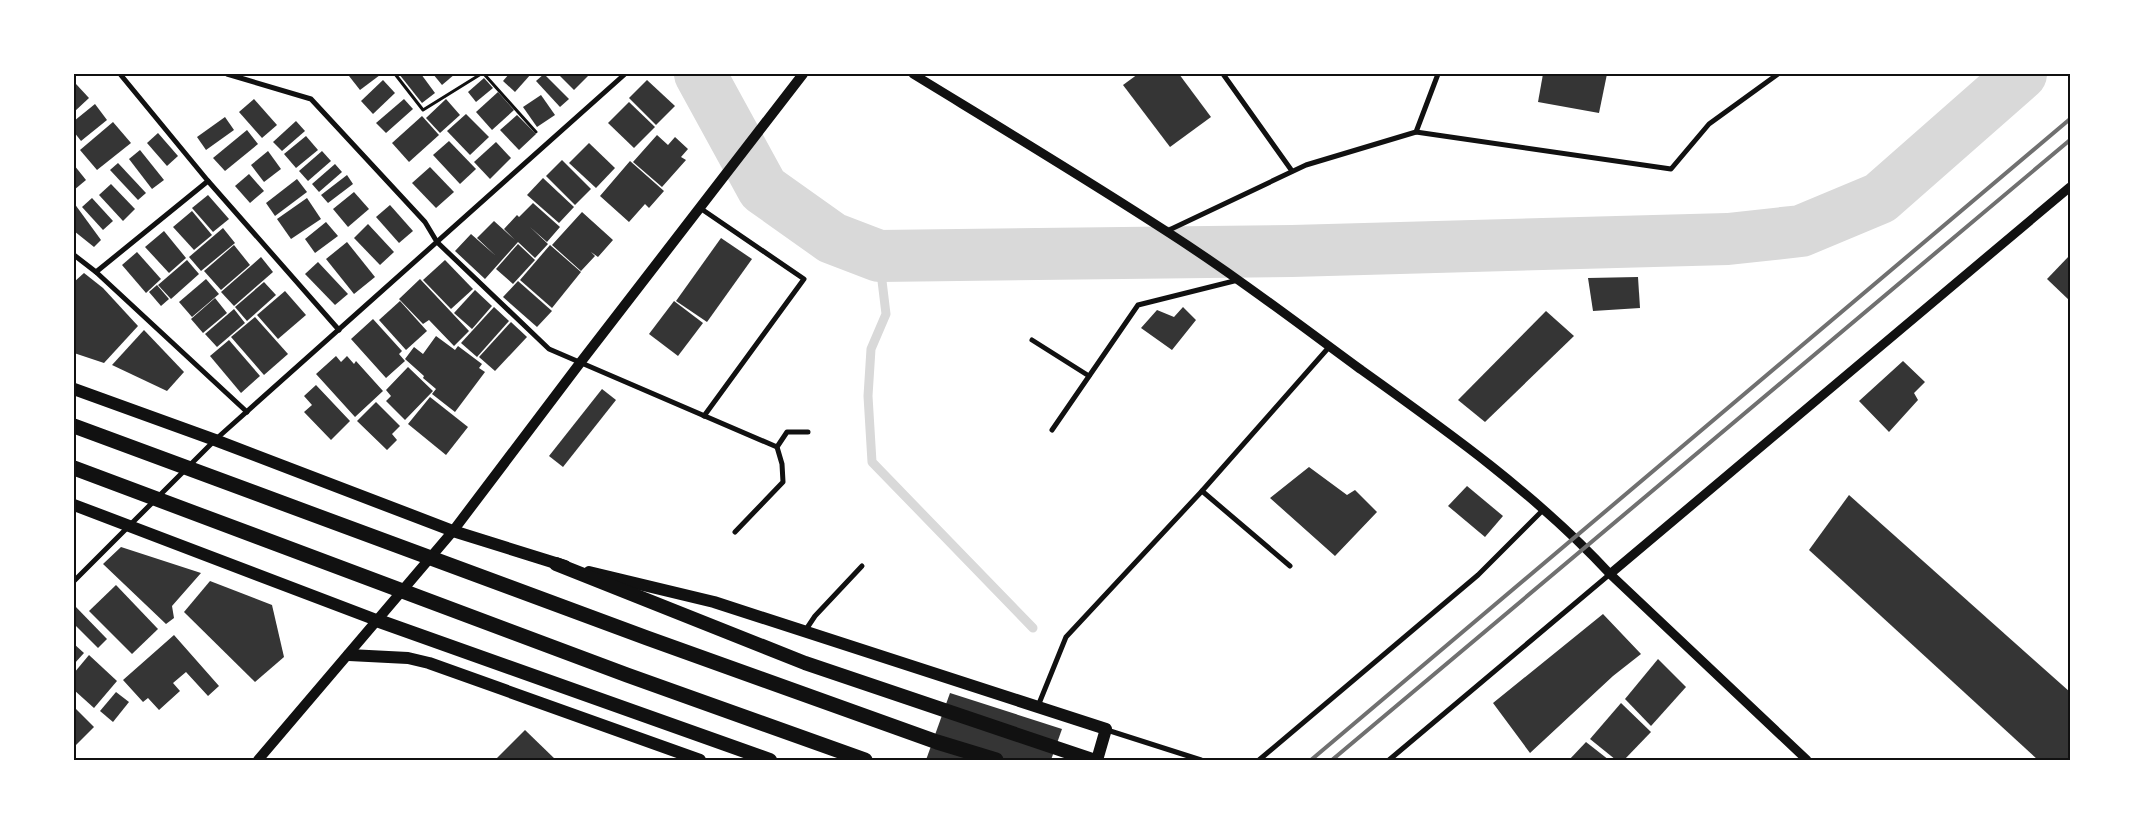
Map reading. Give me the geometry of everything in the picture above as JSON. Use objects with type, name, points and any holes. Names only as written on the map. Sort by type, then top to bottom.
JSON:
[{"type":"highway","points":[[74,426],[647,638],[937,742],[996,760]]},
{"type":"highway","points":[[74,468],[627,675],[865,760]]},
{"type":"highway","points":[[556,564],[805,663],[1092,760]]},
{"type":"highway","points":[[379,620],[770,760]]},
{"type":"main road","points":[[258,760],[454,531],[580,363],[803,74]]},
{"type":"main road","points":[[74,390],[215,440],[454,531],[556,564],[714,602],[1106,729],[1097,760]]},
{"type":"main road","points":[[74,505],[379,620]]},
{"type":"main road","points":[[349,655],[408,658],[429,663],[700,760]]},
{"type":"street","points":[[120,74],[208,181],[339,330]]},
{"type":"street","points":[[227,74],[311,99],[425,222],[437,242],[549,349],[777,447]]},
{"type":"street","points":[[74,581],[215,440],[625,74]]},
{"type":"street","points":[[913,74],[1167,231],[1439,425],[1543,510],[1584,547],[1610,574],[1807,760]]},
{"type":"street","points":[[1223,74],[1292,172]]},
{"type":"street","points":[[1416,132],[1438,74]]},
{"type":"street","points":[[1167,231],[1306,165],[1416,132],[1671,168],[1709,124],[1778,74]]},
{"type":"street","points":[[96,272],[208,181]]},
{"type":"street","points":[[1389,760],[2070,187]]},
{"type":"street","points":[[700,208],[804,279],[704,416]]},
{"type":"street","points":[[74,255],[96,272],[246,412]]},
{"type":"street","points":[[1052,430],[1138,305],[1238,280]]},
{"type":"street","points":[[1032,340],[1089,376]]},
{"type":"street","points":[[1038,706],[1066,637],[1202,491],[1330,346]]},
{"type":"street","points":[[777,447],[787,432],[808,432]]},
{"type":"street","points":[[736,532],[782,482],[782,464],[777,447]]},
{"type":"street","points":[[1202,491],[1290,566]]},
{"type":"street","points":[[1259,760],[1478,575],[1543,510]]},
{"type":"street","points":[[804,631],[815,616],[862,566]]},
{"type":"street","points":[[1106,729],[1201,760]]},
{"type":"path","points":[[395,74],[423,110],[483,74],[547,144]]},
{"type":"building","points":[[353,74],[380,75],[360,90],[349,76]]},
{"type":"building","points":[[399,74],[421,74],[435,93],[422,103]]},
{"type":"building","points":[[433,74],[455,74],[442,85]]},
{"type":"building","points":[[509,74],[531,74],[515,92],[503,81]]},
{"type":"building","points":[[544,74],[569,99],[560,107],[536,81]]},
{"type":"building","points":[[558,74],[588,74],[589,75],[574,90]]},
{"type":"building","points":[[1138,74],[1179,74],[1211,117],[1170,147],[1123,85]]},
{"type":"building","points":[[1543,74],[1607,74],[1599,113],[1538,102]]},
{"type":"building","points":[[484,78],[493,88],[476,102],[468,92]]},
{"type":"building","points":[[383,80],[395,93],[373,114],[361,101]]},
{"type":"building","points":[[647,80],[675,106],[656,125],[629,98]]},
{"type":"building","points":[[76,84],[89,98],[74,112],[74,85]]},
{"type":"building","points":[[498,92],[514,110],[492,130],[476,112]]},
{"type":"building","points":[[541,95],[555,115],[537,127],[523,107]]},
{"type":"building","points":[[254,99],[277,125],[262,138],[239,112]]},
{"type":"building","points":[[404,99],[413,109],[386,133],[376,123]]},
{"type":"building","points":[[446,99],[460,115],[440,133],[426,118]]},
{"type":"building","points":[[629,102],[655,127],[634,148],[608,123]]},
{"type":"building","points":[[95,104],[107,120],[81,141],[74,132],[74,121]]},
{"type":"building","points":[[466,114],[489,137],[470,155],[447,131]]},
{"type":"building","points":[[517,115],[536,134],[519,150],[500,130]]},
{"type":"building","points":[[422,116],[439,135],[409,162],[392,143]]},
{"type":"building","points":[[225,117],[234,130],[206,150],[197,137]]},
{"type":"building","points":[[296,121],[305,131],[282,151],[273,142]]},
{"type":"building","points":[[113,122],[131,143],[97,170],[80,150]]},
{"type":"building","points":[[247,130],[258,144],[225,171],[213,158]]},
{"type":"building","points":[[158,133],[178,156],[167,166],[147,143]]},
{"type":"building","points":[[657,135],[668,145],[675,137],[688,149],[681,157],[686,160],[662,187],[633,162]]},
{"type":"building","points":[[306,136],[318,150],[296,168],[284,154]]},
{"type":"building","points":[[449,141],[476,169],[460,184],[433,155]]},
{"type":"building","points":[[496,142],[511,158],[490,179],[474,162]]},
{"type":"building","points":[[589,143],[615,168],[596,188],[569,163]]},
{"type":"building","points":[[140,150],[164,180],[152,189],[129,159]]},
{"type":"building","points":[[268,151],[281,169],[264,182],[251,165]]},
{"type":"building","points":[[322,151],[331,161],[308,181],[299,171]]},
{"type":"building","points":[[562,160],[591,189],[575,205],[546,176]]},
{"type":"building","points":[[630,161],[664,191],[649,208],[645,204],[629,222],[600,196]]},
{"type":"building","points":[[118,163],[146,193],[138,200],[110,170]]},
{"type":"building","points":[[335,164],[342,172],[319,192],[312,184]]},
{"type":"building","points":[[74,165],[86,180],[74,190]]},
{"type":"building","points":[[430,167],[454,192],[436,208],[412,183]]},
{"type":"building","points":[[249,174],[264,191],[250,203],[235,186]]},
{"type":"building","points":[[347,175],[353,184],[328,203],[321,195]]},
{"type":"building","points":[[543,178],[574,207],[559,223],[527,195]]},
{"type":"building","points":[[297,179],[307,192],[275,216],[266,203]]},
{"type":"building","points":[[111,184],[135,209],[123,221],[99,195]]},
{"type":"building","points":[[354,192],[369,209],[348,227],[333,209]]},
{"type":"building","points":[[208,195],[229,219],[213,232],[192,208]]},
{"type":"building","points":[[92,198],[113,221],[103,230],[82,207]]},
{"type":"building","points":[[307,198],[321,219],[291,239],[277,219]]},
{"type":"building","points":[[74,203],[101,240],[94,247],[74,231]]},
{"type":"building","points":[[533,203],[560,227],[547,242],[530,227],[548,244],[535,258],[518,242],[485,279],[455,251],[471,234],[496,256],[477,238],[494,221],[515,240],[504,229],[517,215],[519,217]]},
{"type":"building","points":[[390,205],[413,231],[399,243],[376,217]]},
{"type":"building","points":[[192,211],[212,235],[194,250],[173,227]]},
{"type":"building","points":[[582,212],[613,240],[598,257],[591,252],[595,256],[581,271],[552,245]]},
{"type":"building","points":[[326,222],[338,236],[315,253],[305,239]]},
{"type":"building","points":[[368,224],[394,252],[380,265],[354,238]]},
{"type":"building","points":[[223,228],[235,243],[201,271],[189,257]]},
{"type":"building","points":[[164,231],[186,258],[169,273],[145,247]]},
{"type":"building","points":[[721,238],[752,259],[707,322],[676,301]]},
{"type":"building","points":[[347,242],[375,277],[354,294],[326,259]]},
{"type":"building","points":[[518,244],[535,260],[513,284],[496,269]]},
{"type":"building","points":[[234,245],[250,265],[221,290],[204,271]]},
{"type":"building","points":[[550,245],[581,272],[552,308],[520,280]]},
{"type":"building","points":[[137,252],[161,279],[146,293],[122,265]]},
{"type":"building","points":[[2070,255],[2070,301],[2047,279]]},
{"type":"building","points":[[261,257],[273,272],[234,306],[221,292]]},
{"type":"building","points":[[187,260],[199,274],[171,299],[158,285]]},
{"type":"building","points":[[445,260],[473,289],[451,309],[423,280]]},
{"type":"building","points":[[318,262],[348,294],[335,305],[305,274]]},
{"type":"building","points":[[84,273],[103,288],[138,326],[104,363],[74,353],[74,282]]},
{"type":"building","points":[[1638,277],[1640,308],[1593,311],[1588,278]]},
{"type":"building","points":[[206,279],[219,294],[192,317],[179,302]]},
{"type":"building","points":[[420,279],[469,331],[454,346],[429,320],[423,324],[399,299]]},
{"type":"building","points":[[518,281],[552,311],[537,327],[503,297]]},
{"type":"building","points":[[264,282],[276,295],[247,321],[235,307]]},
{"type":"building","points":[[157,285],[169,299],[161,306],[149,292]]},
{"type":"building","points":[[475,290],[492,306],[472,329],[454,313]]},
{"type":"building","points":[[285,291],[306,315],[278,339],[257,315]]},
{"type":"building","points":[[215,298],[227,313],[203,333],[191,319]]},
{"type":"building","points":[[400,301],[427,331],[406,350],[379,320]]},
{"type":"building","points":[[674,301],[703,323],[678,356],[649,334]]},
{"type":"building","points":[[494,307],[509,321],[477,357],[461,343]]},
{"type":"building","points":[[1183,307],[1196,320],[1172,350],[1141,328],[1157,310],[1174,317]]},
{"type":"building","points":[[234,309],[245,323],[217,347],[205,334]]},
{"type":"building","points":[[1546,311],[1574,336],[1485,422],[1458,400]]},
{"type":"building","points":[[255,317],[288,354],[264,375],[231,337]]},
{"type":"building","points":[[373,319],[402,351],[399,354],[405,361],[386,378],[351,339]]},
{"type":"building","points":[[511,322],[527,337],[495,371],[479,357]]},
{"type":"building","points":[[144,330],[184,372],[167,391],[112,365]]},
{"type":"building","points":[[436,336],[455,350],[458,346],[482,364],[479,368],[485,372],[455,412],[432,394],[436,389],[405,359],[414,347],[423,354]]},
{"type":"building","points":[[229,340],[260,376],[241,393],[210,356]]},
{"type":"building","points":[[336,356],[341,362],[347,356],[354,364],[356,361],[383,391],[355,417],[316,374]]},
{"type":"building","points":[[1903,361],[1925,382],[1914,393],[1918,400],[1889,432],[1859,401]]},
{"type":"building","points":[[408,367],[433,391],[405,420],[386,401],[391,396],[386,390]]},
{"type":"building","points":[[316,385],[350,421],[331,440],[304,412],[312,405],[304,396]]},
{"type":"building","points":[[602,389],[616,400],[563,467],[549,456]]},
{"type":"building","points":[[430,397],[468,427],[446,455],[408,424]]},
{"type":"building","points":[[376,402],[400,426],[392,434],[397,440],[387,450],[357,421]]},
{"type":"building","points":[[1309,467],[1347,495],[1355,490],[1377,512],[1335,556],[1270,498]]},
{"type":"building","points":[[1467,486],[1503,516],[1485,537],[1448,506]]},
{"type":"building","points":[[1849,495],[2070,692],[2070,760],[2038,760],[1809,550]]},
{"type":"building","points":[[121,547],[201,573],[172,606],[174,618],[166,624],[103,564]]},
{"type":"building","points":[[210,581],[272,605],[284,657],[255,682],[184,612]]},
{"type":"building","points":[[116,585],[158,629],[132,654],[89,611]]},
{"type":"building","points":[[74,605],[107,639],[98,648],[74,624]]},
{"type":"building","points":[[1603,614],[1641,654],[1613,676],[1530,753],[1493,703]]},
{"type":"building","points":[[174,635],[219,686],[208,696],[186,672],[173,683],[180,691],[159,710],[148,698],[143,702],[123,680]]},
{"type":"building","points":[[74,644],[84,653],[74,664]]},
{"type":"building","points":[[89,655],[117,681],[94,708],[74,690],[74,673]]},
{"type":"building","points":[[1658,659],[1686,687],[1651,726],[1625,699]]},
{"type":"building","points":[[116,692],[129,702],[113,722],[100,711]]},
{"type":"building","points":[[950,693],[1062,729],[1051,760],[926,760]]},
{"type":"building","points":[[1621,703],[1651,732],[1624,760],[1616,760],[1590,739]]},
{"type":"building","points":[[74,707],[94,727],[74,747]]},
{"type":"building","points":[[525,730],[556,760],[495,760]]},
{"type":"building","points":[[1586,742],[1609,760],[1569,760]]},
{"type":"waterway","points":[[700,74],[763,189],[832,238],[879,256],[1292,251],[1728,239],[1801,231],[1880,198],[2021,74]]},
{"type":"waterway","points":[[879,256],[886,314],[871,349],[868,396],[872,462],[1033,628]]},
{"type":"railway","points":[[1311,760],[2070,119]]},
{"type":"railway","points":[[1332,760],[2070,140]]}]
